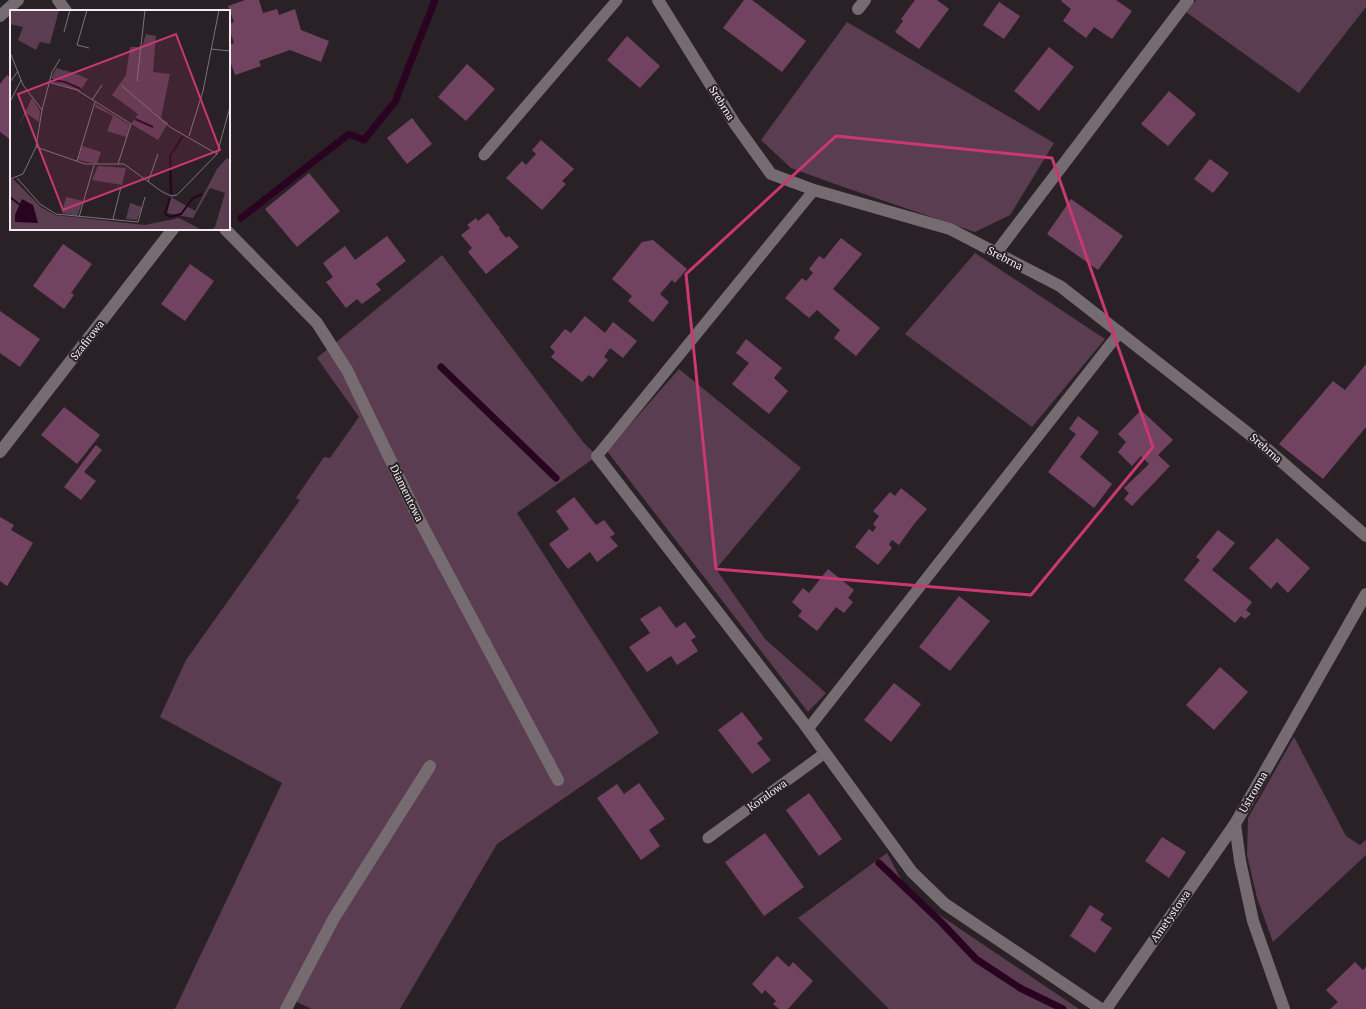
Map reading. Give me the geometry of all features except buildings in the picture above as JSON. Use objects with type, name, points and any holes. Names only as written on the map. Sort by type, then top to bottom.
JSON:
[{"type":"street","points":[[0,16],[18,0]]},
{"type":"street","points":[[58,0],[65,10]]},
{"type":"street","name":"Srebrna","points":[[658,0],[735,124],[771,174],[814,190],[950,229],[1060,286],[1258,441],[1366,536]]},
{"type":"street","points":[[996,253],[1188,0]]},
{"type":"street","name":"Szafirowa","points":[[0,452],[172,230]]},
{"type":"street","name":"Diamentowa","points":[[226,230],[317,322],[346,370],[420,521],[558,780]]},
{"type":"street","points":[[597,456],[808,729],[912,872],[945,904],[1101,1009]]},
{"type":"street","name":"Ustronna","points":[[1284,1009],[1253,921],[1240,861],[1235,824],[1366,594]]},
{"type":"street","points":[[286,1009],[334,918],[430,766]]},
{"type":"street","name":"Ametystowa","points":[[1106,1009],[1235,824]]},
{"type":"lane","points":[[484,155],[617,0]]},
{"type":"lane","points":[[597,456],[814,190]]},
{"type":"lane","points":[[808,729],[1120,332]]},
{"type":"lane","name":"Koralowa","points":[[708,838],[825,753]]},
{"type":"highlighted area","points":[[836,136],[1052,158],[1153,447],[1031,595],[716,569],[686,274]]},
{"type":"shaded area","points":[[1196,0],[1366,0],[1366,7],[1299,93],[1186,12]]},
{"type":"shaded area","points":[[847,22],[1054,143],[1010,215],[975,232],[791,168],[761,140]]},
{"type":"shaded area","points":[[975,253],[1105,339],[1032,427],[905,334]]},
{"type":"shaded area","points":[[442,255],[583,442],[597,456],[517,513],[659,733],[497,844],[400,1009],[312,1009],[292,1000],[286,1009],[175,1009],[282,783],[160,717],[186,660],[300,500],[296,498],[324,457],[330,458],[359,417],[317,358]]},
{"type":"shaded area","points":[[679,369],[801,468],[716,569],[765,639],[826,693],[808,712],[607,451]]},
{"type":"shaded area","points":[[1294,737],[1346,836],[1360,845],[1366,840],[1366,855],[1273,942],[1257,898],[1247,855],[1248,818]]},
{"type":"shaded area","points":[[887,853],[902,881],[935,912],[1079,1009],[889,1009],[798,918]]},
{"type":"waterway","points":[[241,218],[349,134],[364,140],[395,102],[435,0]]},
{"type":"waterway","points":[[441,367],[556,478]]},
{"type":"waterway","points":[[879,863],[941,922],[976,959],[1020,988],[1063,1009]]}]
